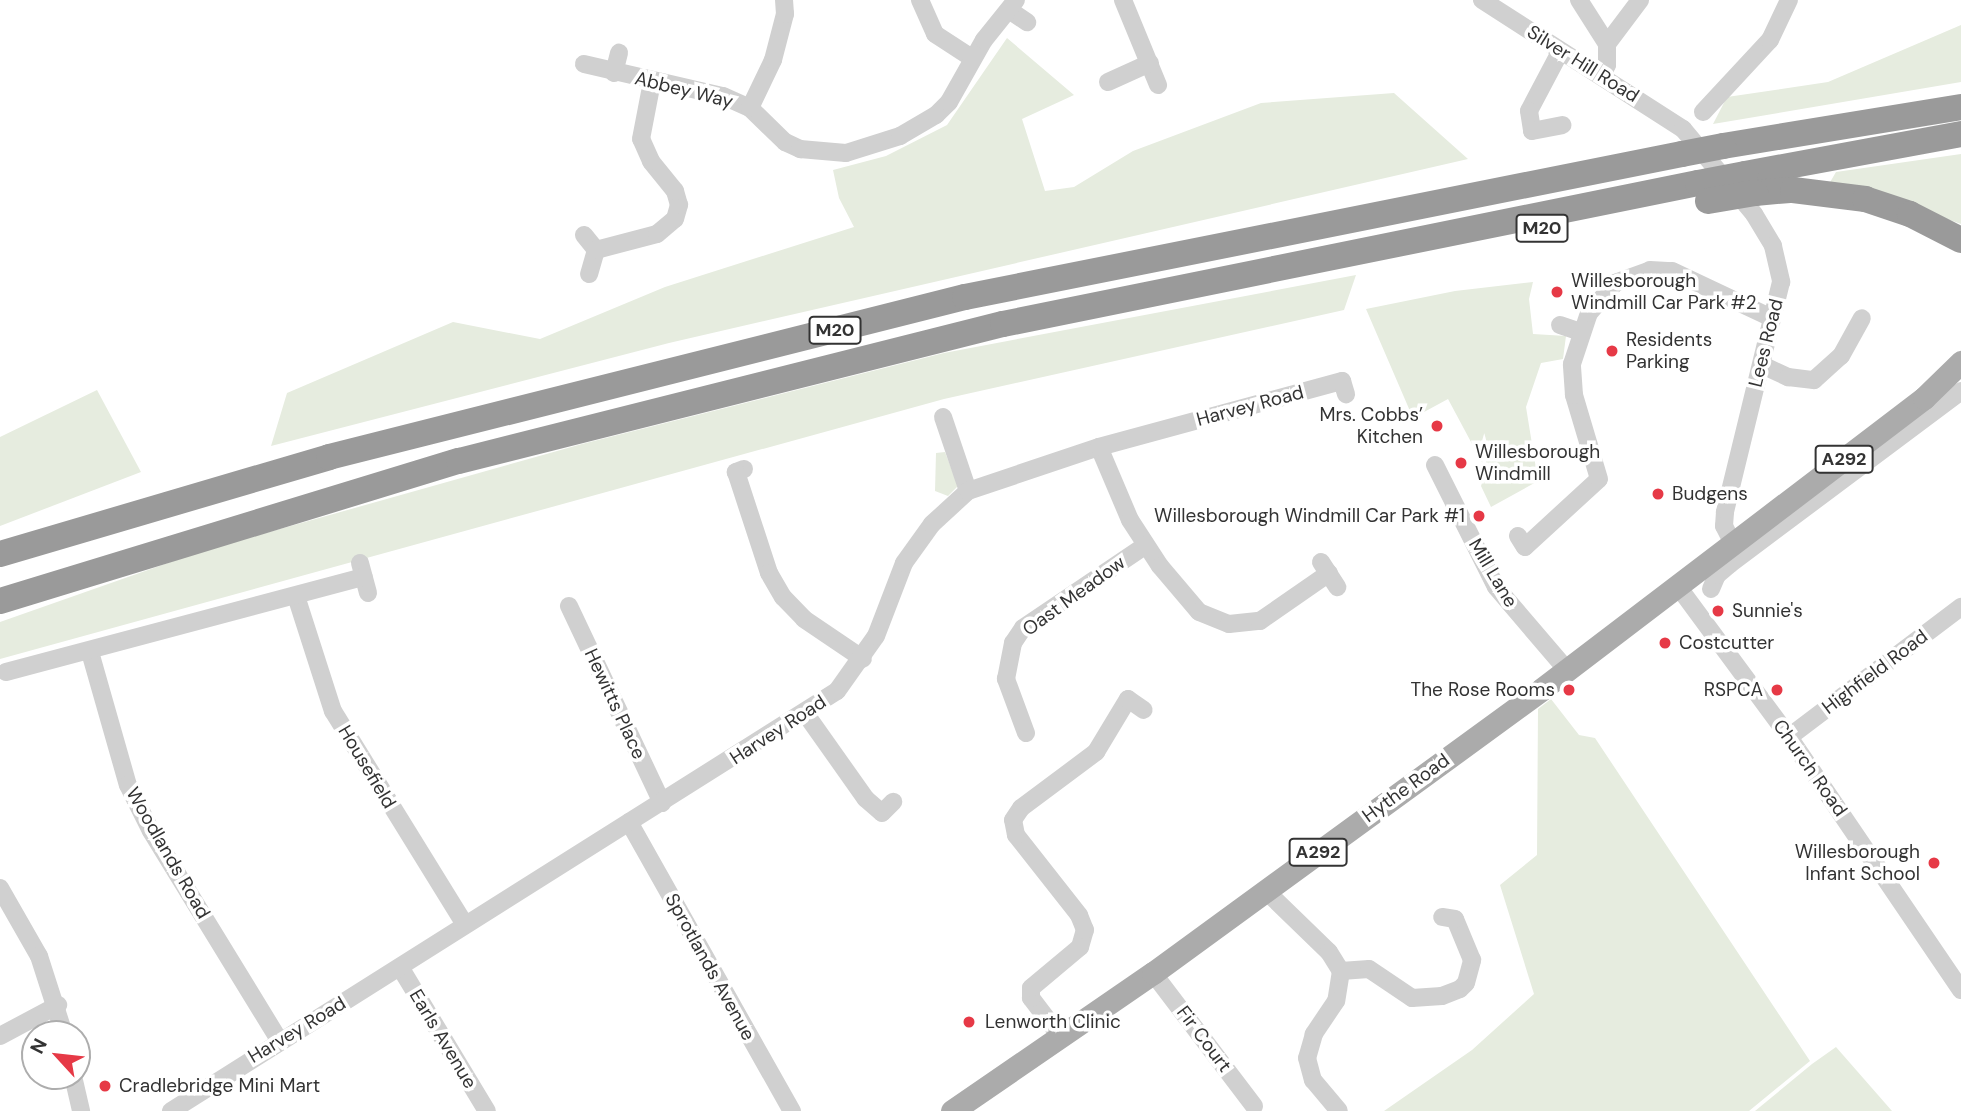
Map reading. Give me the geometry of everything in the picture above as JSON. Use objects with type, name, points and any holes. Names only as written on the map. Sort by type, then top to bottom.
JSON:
[{"type":"highway","name":"M20","points":[[0,554],[328,457],[965,297],[1682,142],[1723,146],[1961,107]]},
{"type":"highway","name":"M20","points":[[0,601],[459,461],[1003,324],[1375,248],[1750,184],[1961,134]]},
{"type":"highway","name":"M20","points":[[1750,184],[1865,199],[1910,215],[1959,241]]},
{"type":"main road","name":"Hythe Road","points":[[952,1111],[1153,973],[1567,670],[1732,542],[1789,511],[1959,371]]},
{"type":"street","points":[[750,108],[773,60],[785,14],[784,0]]},
{"type":"street","points":[[920,0],[935,34],[972,58]]},
{"type":"street","points":[[1124,0],[1158,85]]},
{"type":"street","name":"Silver Hill Road","points":[[1482,0],[1559,54],[1602,75],[1682,142]]},
{"type":"street","points":[[1579,0],[1607,44],[1607,65],[1602,75]]},
{"type":"street","points":[[1607,44],[1640,0]]},
{"type":"street","points":[[1703,112],[1770,40],[1789,0]]},
{"type":"street","name":"Abbey Way","points":[[584,64],[652,82],[723,96],[750,108],[785,142],[800,149],[846,153],[900,136],[936,115],[949,102],[972,58],[1013,5],[1027,22]]},
{"type":"street","name":"Abbey Way","points":[[614,73],[618,53]]},
{"type":"street","points":[[1559,54],[1529,111],[1532,131],[1562,125]]},
{"type":"street","points":[[1108,82],[1150,63]]},
{"type":"street","points":[[596,250],[657,234],[675,219],[679,205],[675,191],[652,161],[641,139],[652,82]]},
{"type":"street","name":"Lees Road","points":[[1682,142],[1754,214],[1773,246],[1782,282],[1725,512],[1724,526],[1732,542]]},
{"type":"street","points":[[584,235],[596,250]]},
{"type":"street","points":[[589,274],[596,250]]},
{"type":"street","points":[[1518,536],[1525,547],[1599,479],[1574,396],[1572,364],[1580,332],[1589,313],[1615,282],[1650,270],[1685,275],[1772,318]]},
{"type":"street","points":[[1762,365],[1788,377],[1814,380],[1842,356],[1862,318]]},
{"type":"street","points":[[1560,325],[1580,332]]},
{"type":"street","name":"Harvey Road","points":[[171,1111],[279,1040],[400,967],[837,691],[863,659],[904,562],[940,516],[968,491],[1099,447],[1342,381],[1346,394]]},
{"type":"street","points":[[943,417],[968,491]]},
{"type":"street","points":[[1099,447],[1120,501],[1146,545],[1185,601],[1199,612],[1229,624],[1260,621],[1329,574]]},
{"type":"street","name":"Mill Lane","points":[[1435,466],[1496,587],[1567,670]]},
{"type":"street","points":[[744,469],[736,472],[769,573],[783,597],[804,619],[863,659]]},
{"type":"street","name":"Hythe Road","points":[[1711,589],[1717,575],[1789,511]]},
{"type":"street","name":"Oast Meadow","points":[[1026,733],[1006,679],[1013,643],[1023,628],[1146,545]]},
{"type":"street","points":[[6,672],[364,578]]},
{"type":"street","name":"Church Road","points":[[1677,584],[1789,737],[1961,990]]},
{"type":"street","name":"Housefield","points":[[296,596],[333,711],[465,925]]},
{"type":"street","name":"Hewitts Place","points":[[569,606],[662,803]]},
{"type":"street","name":"Highfield Road","points":[[1789,737],[1961,607]]},
{"type":"street","name":"Woodlands Road","points":[[90,652],[128,785],[151,831],[279,1040]]},
{"type":"street","points":[[1060,1036],[1031,998],[1031,988],[1080,947],[1085,930],[1079,915],[1016,835],[1013,820],[1021,808],[1096,752],[1128,699],[1144,710]]},
{"type":"street","points":[[805,713],[866,799],[882,813],[893,802]]},
{"type":"street","name":"Sprotlands Avenue","points":[[629,822],[792,1111]]},
{"type":"street","points":[[0,888],[28,932],[58,1005],[61,1020]]},
{"type":"street","points":[[1265,890],[1311,932],[1341,971],[1336,1002],[1314,1034],[1307,1058],[1313,1080],[1339,1111]]},
{"type":"street","points":[[1341,971],[1369,968],[1412,998],[1442,996],[1460,989],[1472,960],[1453,914]]},
{"type":"street","name":"Earls Avenue","points":[[400,967],[486,1111]]},
{"type":"street","name":"Fir Court","points":[[1153,973],[1254,1106]]},
{"type":"street","points":[[0,1035],[58,1005]]},
{"type":"street","points":[[76,1090],[81,1111]]},
{"type":"shaded area","points":[[1961,25],[1961,82],[1713,124],[1727,97],[1828,82]]},
{"type":"shaded area","points":[[1007,38],[1074,95],[1022,119],[1045,191],[1074,187],[1133,151],[1261,103],[1394,93],[1468,159],[669,343],[271,446],[287,393],[453,322],[540,339],[665,287],[854,227],[839,198],[833,170],[886,156],[947,125]]},
{"type":"shaded area","points":[[1961,154],[1961,224],[1885,197],[1829,184],[1836,172]]},
{"type":"shaded area","points":[[1356,275],[1344,310],[944,399],[0,659],[0,622],[202,551],[582,444],[944,353]]},
{"type":"shaded area","points":[[1533,282],[1529,299],[1533,334],[1566,336],[1563,359],[1541,363],[1526,407],[1538,481],[1491,507],[1481,486],[1486,470],[1448,399],[1413,418],[1366,309],[1455,291]]},
{"type":"shaded area","points":[[97,390],[141,472],[0,526],[0,437]]},
{"type":"shaded area","points":[[945,452],[958,486],[948,496],[935,491],[936,453]]},
{"type":"shaded area","points":[[1551,699],[1579,735],[1595,738],[1810,1061],[1749,1111],[1384,1111],[1472,1050],[1534,994],[1500,885],[1537,855],[1538,709]]},
{"type":"shaded area","points":[[1836,1047],[1892,1111],[1755,1111],[1812,1064]]},
{"type":"place","name":"Willesborough Windmill Car Park #2","points":[[1557,292]]},
{"type":"place","name":"Residents Parking","points":[[1612,351]]},
{"type":"place","name":"Mrs. Cobbs’ Kitchen","points":[[1437,426]]},
{"type":"place","name":"Willesborough Windmill","points":[[1461,463]]},
{"type":"place","name":"Budgens","points":[[1658,494]]},
{"type":"place","name":"Willesborough Windmill Car Park #1","points":[[1479,516]]},
{"type":"place","name":"Sunnie's","points":[[1718,611]]},
{"type":"place","name":"Costcutter","points":[[1665,643]]},
{"type":"place","name":"The Rose Rooms","points":[[1569,690]]},
{"type":"place","name":"RSPCA","points":[[1777,690]]},
{"type":"place","name":"Willesborough Infant School","points":[[1934,863]]},
{"type":"place","name":"Lenworth Clinic","points":[[969,1022]]},
{"type":"place","name":"Cradlebridge Mini Mart","points":[[105,1086]]}]
